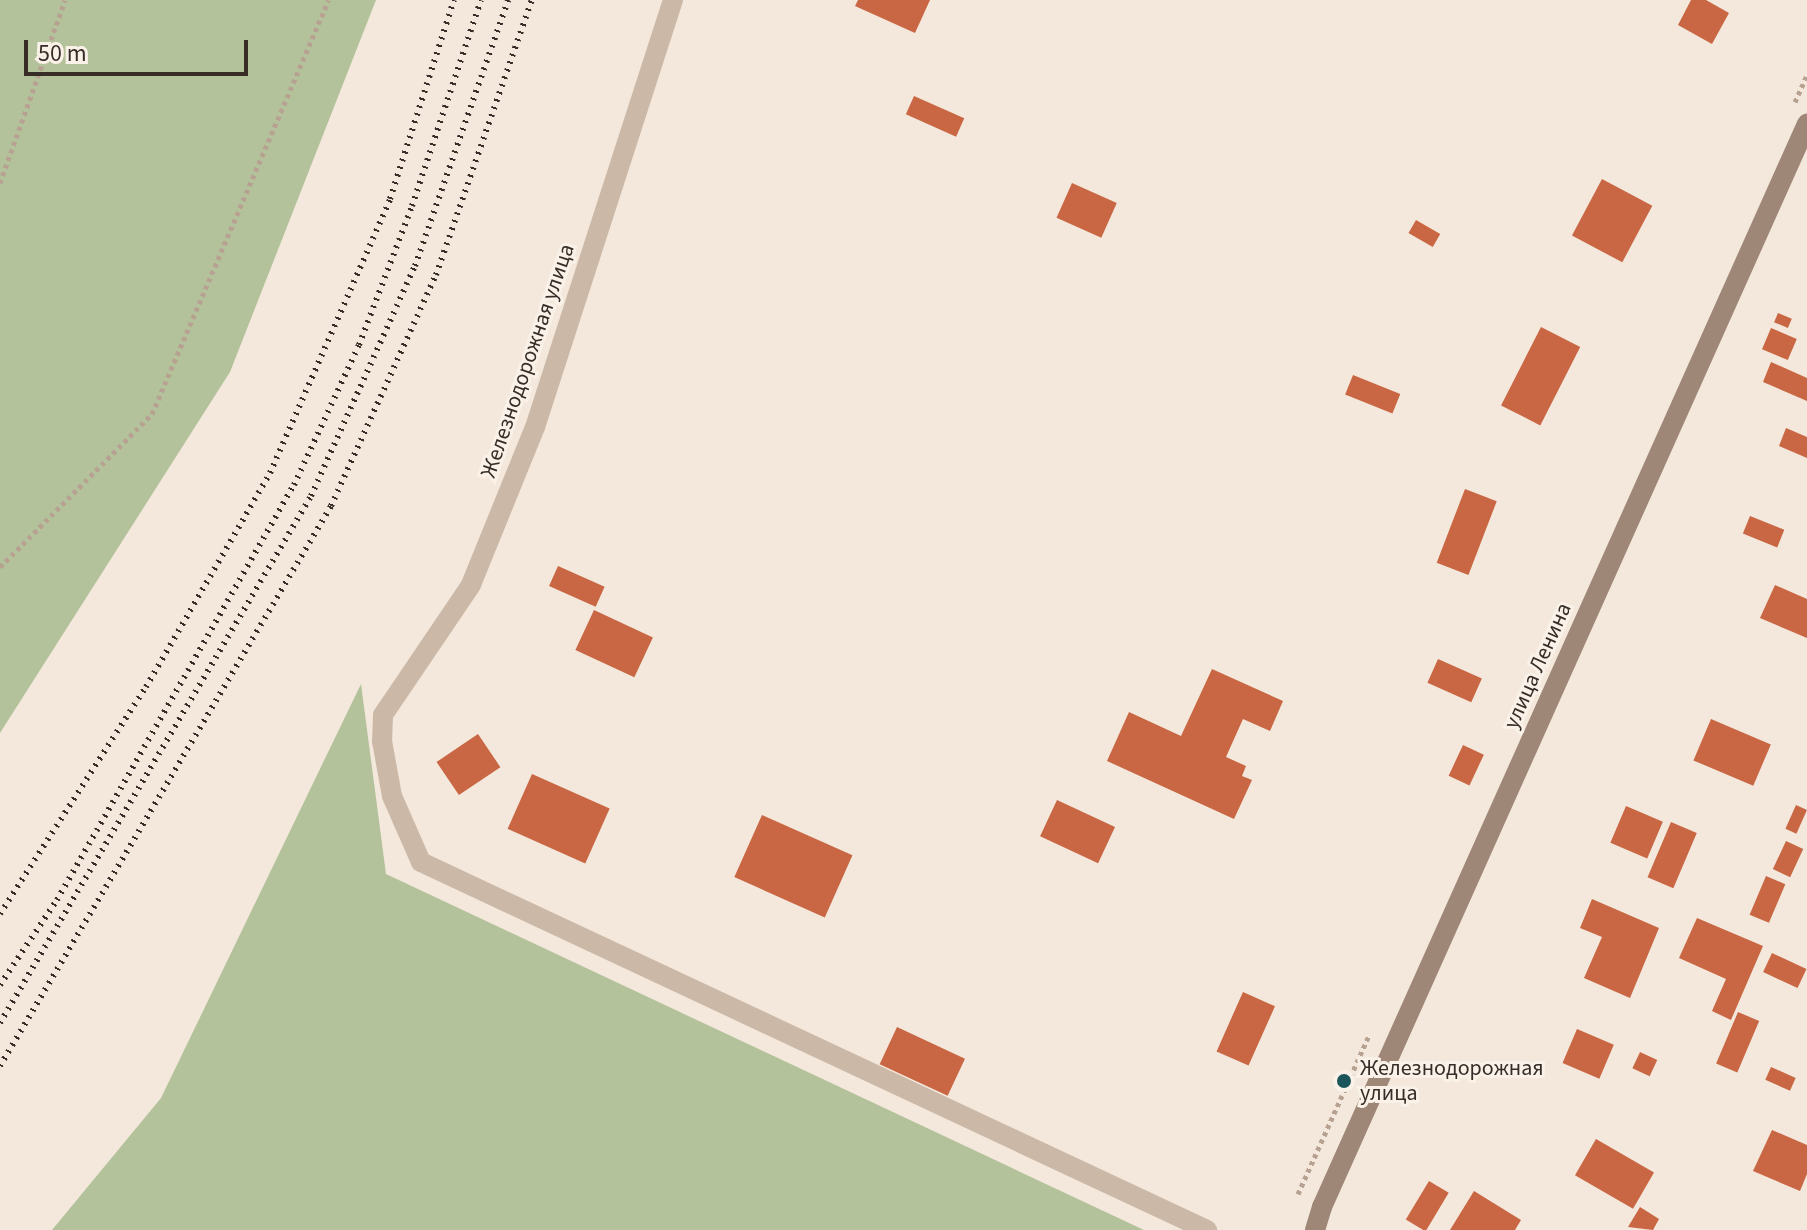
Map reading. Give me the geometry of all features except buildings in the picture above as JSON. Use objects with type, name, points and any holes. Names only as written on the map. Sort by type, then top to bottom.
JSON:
[{"type":"street","name":"Железнодорожная улица","points":[[673,0],[535,427],[471,585],[383,715],[382,741],[392,796],[421,862],[1207,1230]]},
{"type":"street","name":"улица Ленина","points":[[1315,1230],[1334,1179],[1807,124]]},
{"type":"path","points":[[0,183],[65,0]]},
{"type":"path","points":[[0,567],[152,414],[329,0]]},
{"type":"green space","points":[[0,0],[376,0],[230,372],[0,733]]},
{"type":"green space","points":[[361,684],[386,874],[1144,1230],[52,1230],[161,1098]]},
{"type":"railway","points":[[0,914],[146,687],[270,473],[390,199],[454,0]]},
{"type":"railway","points":[[0,985],[57,900],[294,485],[359,345],[412,206],[481,0]]},
{"type":"railway","points":[[0,1023],[311,496],[415,266],[508,0]]},
{"type":"railway","points":[[0,1066],[331,506],[436,275],[532,0]]},
{"type":"place","name":"Железнодорожная улица","points":[[1344,1081]]}]
